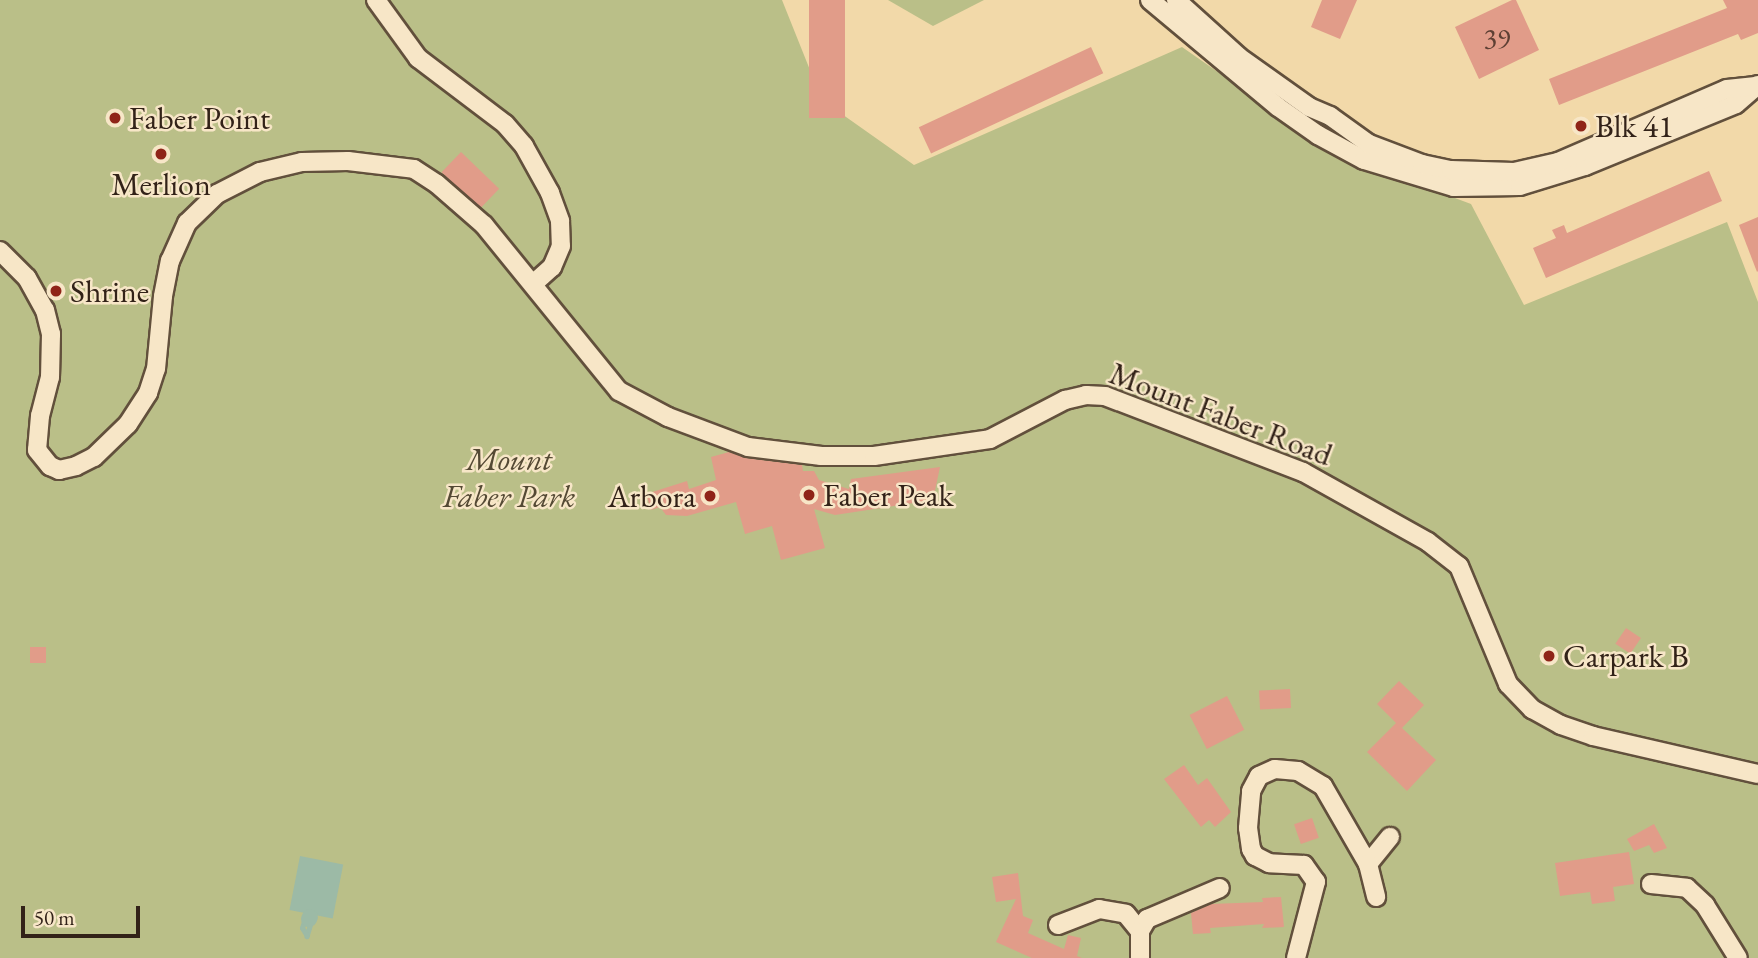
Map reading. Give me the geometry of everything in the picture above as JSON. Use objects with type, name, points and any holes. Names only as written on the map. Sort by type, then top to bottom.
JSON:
[{"type":"street","points":[[376,0],[418,58],[505,124],[524,146],[550,193],[560,221],[561,246],[552,267],[534,283]]},
{"type":"street","points":[[1150,0],[1278,107],[1318,135],[1364,160],[1454,187],[1520,186],[1585,166],[1736,104],[1757,85]]},
{"type":"street","points":[[1176,0],[1261,74],[1309,107],[1330,117],[1369,144],[1422,164],[1451,170],[1514,172],[1558,162],[1727,89],[1757,85]]},
{"type":"street","points":[[1318,135],[1330,117]]},
{"type":"street","name":"Mount Faber Road","points":[[0,251],[27,278],[45,310],[51,334],[50,377],[36,440],[42,459],[59,470],[77,466],[94,457],[134,415],[148,393],[156,369],[163,296],[170,261],[187,223],[217,194],[260,172],[302,162],[414,169],[437,184],[484,225],[620,391],[667,418],[748,447],[821,456],[874,456],[990,439],[1065,400],[1086,395],[1105,396],[1127,403],[1245,452],[1303,472],[1428,542],[1459,566],[1508,684],[1532,709],[1561,725],[1593,736],[1758,774]]},
{"type":"street","points":[[1296,958],[1316,882],[1304,864],[1269,863],[1255,856],[1251,849],[1248,828],[1254,782],[1266,771],[1298,771],[1311,777],[1331,798],[1368,864],[1376,897]]},
{"type":"street","points":[[1368,864],[1390,837]]},
{"type":"street","points":[[1651,884],[1687,888],[1705,905],[1738,958]]},
{"type":"street","points":[[1139,931],[1147,919],[1220,888]]},
{"type":"street","points":[[1058,925],[1099,908],[1126,914],[1139,931],[1140,958]]},
{"type":"green space","name":"Mount Faber Park","points":[[0,0],[782,0],[822,100],[914,165],[1182,47],[1334,153],[1471,204],[1524,305],[1727,222],[1758,302],[1758,958],[0,958]]},
{"type":"green space","points":[[888,0],[984,0],[933,26]]},
{"type":"shaded area","points":[[300,856],[343,864],[333,918],[290,910]]},
{"type":"building","points":[[809,0],[845,0],[845,118],[809,118]]},
{"type":"building","points":[[1322,0],[1357,0],[1340,39],[1311,27]]},
{"type":"building","points":[[1516,0],[1539,50],[1479,79],[1455,27]]},
{"type":"building","points":[[1723,0],[1758,0],[1758,33],[1741,40],[1738,34],[1559,105],[1549,79],[1727,8]]},
{"type":"building","points":[[1091,47],[1103,73],[931,154],[919,127]]},
{"type":"building","points":[[461,152],[499,189],[480,209],[442,172]]},
{"type":"building","points":[[1709,171],[1722,201],[1546,278],[1533,248],[1556,238],[1552,230],[1564,225],[1567,233]]},
{"type":"building","points":[[1758,217],[1758,271],[1757,272],[1739,225]]},
{"type":"building","name":"Faber Peak","points":[[729,452],[746,458],[802,465],[803,471],[814,471],[819,480],[849,489],[851,479],[940,467],[933,500],[835,515],[814,509],[825,548],[781,560],[772,526],[745,534],[736,502],[687,516],[666,515],[660,507],[651,510],[646,494],[687,481],[689,489],[716,480],[711,457]]},
{"type":"building","points":[[1626,628],[1641,638],[1630,654],[1615,644]]},
{"type":"building","points":[[30,647],[46,647],[46,663],[30,663]]},
{"type":"building","points":[[1399,681],[1424,705],[1402,728],[1436,760],[1407,791],[1367,752],[1396,723],[1377,704]]},
{"type":"building","points":[[1290,689],[1291,708],[1260,710],[1259,691]]},
{"type":"building","points":[[1227,696],[1244,730],[1207,749],[1190,715]]},
{"type":"building","points":[[1184,765],[1198,785],[1207,778],[1231,812],[1215,827],[1209,820],[1201,827],[1164,779]]},
{"type":"building","points":[[1312,818],[1319,838],[1301,844],[1294,824]]},
{"type":"building","points":[[1654,824],[1667,848],[1654,853],[1649,845],[1634,851],[1627,839]]},
{"type":"building","points":[[1629,852],[1634,884],[1613,887],[1615,901],[1592,904],[1590,892],[1560,896],[1555,863]]},
{"type":"building","points":[[1018,873],[1023,916],[1033,920],[1028,933],[1064,949],[1068,935],[1081,938],[1077,956],[1082,958],[1032,958],[996,942],[1016,899],[996,902],[992,877]]},
{"type":"building","points":[[1281,897],[1284,927],[1262,928],[1264,924],[1210,928],[1211,933],[1193,934],[1191,913],[1211,904],[1263,902],[1262,898]]},
{"type":"waterway","points":[[305,918],[312,920],[307,936],[302,928],[305,918]]},
{"type":"place","name":"Faber Point","points":[[115,118]]},
{"type":"place","name":"Blk 41","points":[[1581,126]]},
{"type":"place","name":"Merlion","points":[[161,154]]},
{"type":"place","name":"Shrine","points":[[56,291]]},
{"type":"place","name":"Faber Peak","points":[[809,495]]},
{"type":"place","name":"Arbora","points":[[710,496]]},
{"type":"place","name":"Carpark B","points":[[1549,656]]}]
